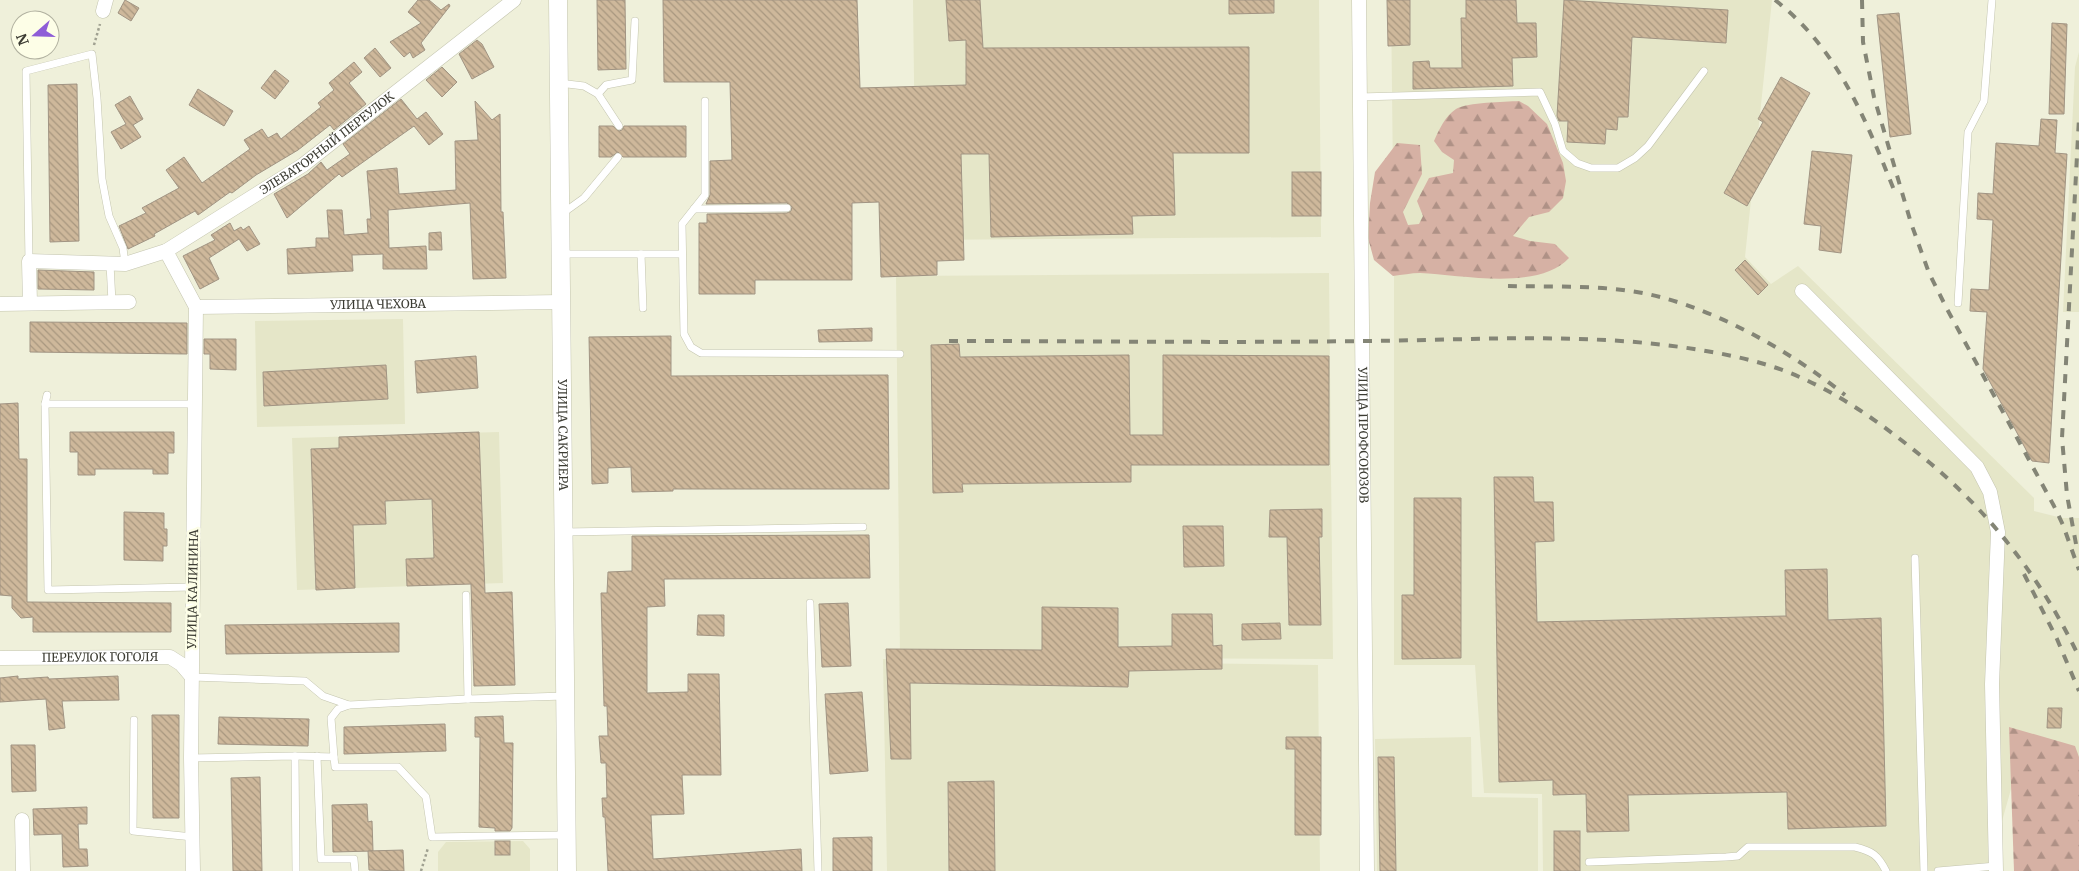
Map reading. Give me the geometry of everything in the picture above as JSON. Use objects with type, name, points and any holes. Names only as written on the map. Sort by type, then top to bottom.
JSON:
[{"type":"street","name":"ЭЛЕВАТОРНЫЙ ПЕРЕУЛОК","points":[[29,261],[125,264],[166,251],[303,165],[514,0]]},
{"type":"street","name":"УЛИЦА САКРИЕРА","points":[[558,0],[567,871]]},
{"type":"street","name":"УЛИЦА ПРОФСОЮЗОВ","points":[[1359,0],[1367,871]]},
{"type":"street","points":[[166,251],[196,307]]},
{"type":"street","points":[[29,261],[30,303]]},
{"type":"street","points":[[1802,291],[1977,467],[1990,492],[1998,532],[1992,684],[1996,868]]},
{"type":"street","points":[[0,304],[129,302]]},
{"type":"street","name":"УЛИЦА ЧЕХОВА","points":[[196,307],[561,302]]},
{"type":"street","name":"УЛИЦА КАЛИНИНА","points":[[193,871],[191,758],[196,307]]},
{"type":"street","name":"ПЕРЕУЛОК ГОГОЛЯ","points":[[0,658],[170,657],[181,664],[192,677]]},
{"type":"street","points":[[22,820],[24,871]]},
{"type":"lane","points":[[1958,303],[1968,132],[1984,100],[1992,0]]},
{"type":"lane","points":[[598,94],[606,85],[632,80],[635,21]]},
{"type":"lane","points":[[29,261],[26,71],[92,54],[102,179],[109,216],[123,248],[125,264]]},
{"type":"lane","points":[[1360,96],[1540,92],[1555,124],[1564,151],[1577,164],[1605,169],[1618,168],[1648,146],[1704,71]]},
{"type":"lane","points":[[559,83],[584,86],[598,94],[618,126]]},
{"type":"lane","points":[[705,101],[705,195],[682,224],[684,334],[691,347],[700,353],[900,354]]},
{"type":"lane","points":[[561,215],[585,196],[618,157]]},
{"type":"lane","points":[[694,209],[787,208]]},
{"type":"lane","points":[[561,254],[682,254]]},
{"type":"lane","points":[[641,254],[642,308]]},
{"type":"lane","points":[[110,264],[112,302]]},
{"type":"lane","points":[[47,395],[45,404],[48,590],[194,587]]},
{"type":"lane","points":[[45,404],[194,404]]},
{"type":"lane","points":[[564,532],[863,527]]},
{"type":"lane","points":[[1915,558],[1924,871]]},
{"type":"lane","points":[[466,594],[468,699]]},
{"type":"lane","points":[[810,603],[818,871]]},
{"type":"lane","points":[[192,677],[305,681],[323,696],[349,705]]},
{"type":"lane","points":[[565,696],[349,705],[338,710],[331,718],[335,767],[398,768],[426,797],[432,837],[566,834]]},
{"type":"lane","points":[[134,720],[133,831],[193,836]]},
{"type":"lane","points":[[295,756],[296,871]]},
{"type":"lane","points":[[317,756],[321,859],[354,859],[355,871]]},
{"type":"lane","points":[[191,758],[334,757]]},
{"type":"lane","points":[[1589,862],[1738,856],[1748,847],[1854,847],[1870,850],[1881,861],[1886,871]]},
{"type":"lane","points":[[1938,871],[1996,868]]},
{"type":"path","points":[[92,54],[105,5]]},
{"type":"path","points":[[421,871],[432,837]]},
{"type":"shaded area","points":[[913,0],[1319,0],[1321,237],[916,240]]},
{"type":"shaded area","points":[[1391,0],[1772,0],[1745,257],[1771,284],[1798,266],[2034,498],[2034,511],[2062,518],[2079,518],[2079,871],[2020,757],[1988,871],[1543,871],[1542,794],[1484,793],[1475,665],[1394,665],[1394,269]]},
{"type":"shaded area","points":[[2079,52],[2079,312],[2063,312],[2075,67]]},
{"type":"shaded area","points":[[1329,273],[1333,659],[900,657],[896,276]]},
{"type":"shaded area","points":[[403,319],[405,424],[257,427],[255,321]]},
{"type":"shaded area","points":[[499,432],[503,583],[297,590],[292,438]]},
{"type":"shaded area","points":[[883,659],[1318,665],[1320,871],[887,871]]},
{"type":"shaded area","points":[[1471,737],[1472,797],[1538,798],[1538,871],[1377,871],[1375,739]]},
{"type":"shaded area","points":[[523,841],[530,849],[530,871],[438,871],[438,852],[446,842]]},
{"type":"green space","points":[[1519,101],[1528,106],[1547,124],[1563,163],[1566,181],[1563,198],[1549,212],[1529,217],[1513,236],[1530,241],[1555,244],[1569,258],[1556,268],[1539,275],[1520,278],[1478,278],[1420,273],[1393,276],[1374,260],[1368,238],[1370,203],[1375,172],[1397,143],[1420,145],[1422,174],[1403,212],[1408,225],[1419,224],[1423,216],[1417,201],[1429,178],[1453,173],[1454,160],[1442,152],[1434,141],[1449,115],[1456,109],[1469,105]]},
{"type":"green space","points":[[2009,727],[2075,746],[2079,757],[2079,871],[2014,871]]},
{"type":"building","points":[[125,0],[139,8],[131,21],[118,13]]},
{"type":"building","points":[[418,0],[429,0],[441,10],[449,4],[450,6],[421,43],[425,50],[413,58],[410,52],[404,57],[390,42],[421,23],[408,12]]},
{"type":"building","points":[[597,0],[625,0],[626,69],[598,70]]},
{"type":"building","points":[[663,0],[857,0],[860,88],[966,85],[966,40],[949,41],[946,0],[980,0],[983,48],[1249,47],[1249,153],[1173,153],[1175,215],[1132,216],[1133,234],[991,237],[989,154],[961,154],[964,260],[937,261],[937,275],[881,277],[879,202],[852,203],[852,280],[755,280],[755,294],[699,294],[699,223],[707,223],[707,214],[787,213],[791,211],[792,207],[787,203],[706,204],[710,195],[710,161],[732,160],[730,82],[664,82]]},
{"type":"building","points":[[1229,0],[1274,0],[1274,13],[1229,14]]},
{"type":"building","points":[[1387,0],[1410,0],[1410,45],[1388,46]]},
{"type":"building","points":[[1466,0],[1516,0],[1517,23],[1536,23],[1537,57],[1512,58],[1513,86],[1413,89],[1413,62],[1429,61],[1430,68],[1462,68],[1461,18],[1466,18]]},
{"type":"building","points":[[1564,0],[1728,10],[1726,43],[1632,37],[1628,117],[1618,117],[1617,130],[1606,129],[1605,144],[1567,142],[1568,121],[1559,121],[1557,116]]},
{"type":"building","points":[[1899,13],[1911,134],[1890,137],[1877,15]]},
{"type":"building","points":[[2052,23],[2067,24],[2064,114],[2049,114]]},
{"type":"building","points":[[477,40],[482,44],[494,67],[472,79],[459,54]]},
{"type":"building","points":[[375,48],[391,68],[380,77],[364,58]]},
{"type":"building","points":[[354,62],[362,72],[349,83],[366,104],[334,130],[330,125],[298,150],[256,175],[198,215],[195,211],[154,234],[155,236],[128,249],[119,226],[146,213],[142,208],[179,188],[166,170],[184,157],[202,183],[250,149],[244,140],[262,129],[268,138],[277,133],[281,139],[321,107],[318,103],[334,90],[329,83]]},
{"type":"building","points":[[442,67],[457,82],[442,97],[426,80]]},
{"type":"building","points":[[275,70],[289,81],[275,99],[261,88]]},
{"type":"building","points":[[1781,77],[1810,93],[1747,206],[1724,193],[1763,122],[1758,119]]},
{"type":"building","points":[[77,84],[79,241],[50,242],[48,85]]},
{"type":"building","points":[[198,89],[233,111],[224,126],[189,105]]},
{"type":"building","points":[[130,96],[143,119],[133,125],[141,137],[121,149],[111,132],[126,124],[115,105]]},
{"type":"building","points":[[401,99],[417,119],[426,112],[443,134],[429,145],[414,126],[342,177],[339,174],[287,218],[274,194],[308,174],[321,162],[327,170],[350,154],[343,144]]},
{"type":"building","points":[[475,101],[492,120],[500,114],[501,212],[503,212],[506,278],[473,279],[470,203],[388,210],[389,248],[426,246],[427,269],[383,269],[383,254],[352,255],[353,271],[288,274],[287,249],[316,247],[316,238],[329,238],[327,210],[342,210],[344,235],[368,233],[367,219],[371,219],[367,171],[397,168],[399,194],[456,190],[455,141],[478,140]]},
{"type":"building","points":[[2041,119],[2057,120],[2055,153],[2067,154],[2049,463],[2032,461],[1983,369],[1987,312],[1970,311],[1971,289],[1989,290],[1993,220],[1977,219],[1978,193],[1993,194],[1996,143],[2039,146]]},
{"type":"building","points":[[599,126],[613,126],[619,131],[624,126],[686,126],[686,157],[623,157],[618,152],[611,157],[599,157]]},
{"type":"building","points":[[1812,151],[1852,155],[1841,253],[1819,250],[1821,226],[1804,224]]},
{"type":"building","points":[[1292,172],[1321,172],[1321,216],[1292,216]]},
{"type":"building","points":[[230,223],[234,231],[241,227],[243,230],[249,226],[260,244],[247,251],[239,239],[209,258],[219,279],[200,289],[183,256],[215,240],[211,235]]},
{"type":"building","points":[[441,232],[442,250],[429,250],[429,233]]},
{"type":"building","points":[[1745,260],[1768,285],[1758,295],[1735,270]]},
{"type":"building","points":[[38,270],[94,272],[94,290],[38,289]]},
{"type":"building","points":[[30,322],[187,323],[187,354],[30,352]]},
{"type":"building","points":[[872,328],[872,341],[819,342],[818,330]]},
{"type":"building","points":[[671,336],[671,376],[888,375],[889,489],[673,489],[673,491],[632,492],[631,467],[608,468],[608,483],[592,484],[589,337]]},
{"type":"building","points":[[204,339],[236,339],[236,370],[210,369],[210,354],[204,354]]},
{"type":"building","points":[[959,344],[960,357],[1129,355],[1130,435],[1163,435],[1163,355],[1329,356],[1329,465],[1131,465],[1131,482],[962,484],[963,492],[933,493],[931,345]]},
{"type":"building","points":[[476,356],[478,388],[417,393],[415,361]]},
{"type":"building","points":[[386,365],[388,399],[264,406],[263,372]]},
{"type":"building","points":[[18,403],[19,459],[27,459],[27,602],[171,603],[171,632],[33,632],[33,617],[21,618],[12,608],[12,596],[0,595],[0,404]]},
{"type":"building","points":[[70,432],[174,432],[174,453],[168,453],[168,474],[153,474],[153,469],[95,469],[95,475],[78,475],[78,452],[70,452]]},
{"type":"building","points":[[479,432],[485,593],[512,592],[515,685],[474,686],[471,584],[407,586],[406,559],[434,558],[432,499],[385,501],[386,524],[353,525],[355,588],[316,590],[311,449],[339,448],[339,437]]},
{"type":"building","points":[[1494,477],[1533,477],[1534,502],[1553,502],[1554,541],[1535,542],[1537,622],[1786,616],[1785,570],[1827,569],[1828,620],[1881,618],[1886,826],[1788,829],[1787,792],[1628,795],[1629,831],[1587,832],[1586,794],[1553,795],[1553,780],[1499,782]]},
{"type":"building","points":[[1414,498],[1461,498],[1461,658],[1402,659],[1402,595],[1414,595]]},
{"type":"building","points":[[1322,509],[1322,537],[1319,537],[1321,625],[1289,625],[1287,537],[1269,537],[1270,510]]},
{"type":"building","points":[[124,512],[164,513],[164,529],[167,529],[167,546],[163,546],[163,561],[124,560]]},
{"type":"building","points":[[1183,526],[1223,526],[1224,566],[1184,567]]},
{"type":"building","points":[[869,535],[870,578],[664,579],[665,606],[647,607],[647,693],[688,692],[688,674],[719,674],[721,775],[682,775],[684,814],[651,815],[653,859],[801,849],[802,871],[608,871],[602,798],[607,798],[606,763],[601,763],[599,736],[608,736],[607,706],[604,706],[601,593],[607,593],[608,572],[632,571],[632,536]]},
{"type":"building","points":[[848,603],[851,666],[822,667],[819,604]]},
{"type":"building","points":[[1042,607],[1118,608],[1118,647],[1172,646],[1172,614],[1212,614],[1213,646],[1222,645],[1222,669],[1129,671],[1128,687],[910,683],[911,759],[891,759],[886,649],[1042,650]]},
{"type":"building","points":[[698,615],[724,615],[724,636],[697,635]]},
{"type":"building","points":[[399,623],[399,652],[226,654],[225,625]]},
{"type":"building","points":[[1280,623],[1281,639],[1242,640],[1242,624]]},
{"type":"building","points":[[18,676],[18,679],[48,677],[49,679],[118,676],[119,700],[62,701],[65,728],[49,730],[46,699],[0,702],[0,678]]},
{"type":"building","points":[[862,692],[868,771],[830,774],[825,694]]},
{"type":"building","points":[[2048,708],[2062,708],[2061,728],[2047,728]]},
{"type":"building","points":[[152,715],[179,715],[179,818],[153,818]]},
{"type":"building","points":[[503,716],[504,743],[513,743],[512,828],[510,831],[495,831],[495,828],[479,827],[480,737],[475,737],[475,717]]},
{"type":"building","points":[[219,717],[309,719],[308,746],[218,744]]},
{"type":"building","points":[[445,724],[446,751],[344,754],[344,727]]},
{"type":"building","points":[[1286,737],[1321,737],[1321,835],[1295,835],[1295,749],[1286,749]]},
{"type":"building","points":[[11,745],[35,745],[36,791],[12,792]]},
{"type":"building","points":[[1378,757],[1394,757],[1396,871],[1380,871]]},
{"type":"building","points":[[260,777],[262,871],[233,871],[231,778]]},
{"type":"building","points":[[994,781],[995,871],[949,871],[948,782]]},
{"type":"building","points":[[367,804],[368,822],[372,821],[373,851],[333,852],[332,805]]},
{"type":"building","points":[[87,807],[87,824],[78,824],[79,849],[87,849],[88,866],[63,867],[62,834],[34,835],[33,809]]},
{"type":"building","points":[[1554,831],[1580,831],[1580,871],[1554,871]]},
{"type":"building","points":[[872,837],[872,871],[833,871],[833,838]]},
{"type":"building","points":[[495,841],[510,841],[510,855],[495,855]]},
{"type":"building","points":[[403,850],[404,871],[369,870],[368,851]]},
{"type":"railway","points":[[1775,0],[1797,19],[1833,63],[1860,111],[1894,190]]},
{"type":"railway","points":[[1862,0],[1863,42],[1874,97],[1911,223],[1929,273],[2054,506],[2079,570]]},
{"type":"railway","points":[[2076,544],[2067,495],[2062,438],[2079,118]]},
{"type":"railway","points":[[1508,286],[1615,289],[1658,296],[1686,305],[1715,316],[1771,345],[1798,361],[1845,395]]},
{"type":"railway","points":[[949,341],[1262,342],[1530,338],[1613,340],[1694,349],[1764,364],[1804,379],[1854,406],[1900,439],[1953,484],[1996,528],[2015,552],[2050,603],[2079,657]]},
{"type":"railway","points":[[2024,574],[2057,639],[2079,691]]}]
